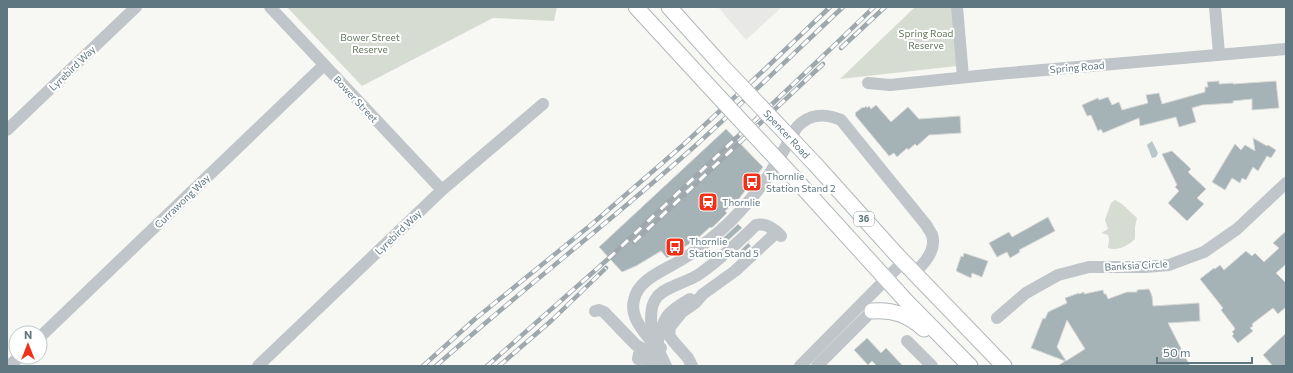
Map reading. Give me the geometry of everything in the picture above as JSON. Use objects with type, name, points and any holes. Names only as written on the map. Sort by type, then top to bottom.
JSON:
[{"type":"main road","name":"Spencer Road","points":[[668,7],[914,272],[1004,366]]},
{"type":"main road","name":"36","points":[[638,9],[907,302],[970,366]]},
{"type":"main road","points":[[872,311],[885,310],[914,320],[962,366]]},
{"type":"street","name":"Lyrebird Way","points":[[7,130],[136,7]]},
{"type":"street","name":"Bower Street","points":[[270,7],[442,190]]},
{"type":"street","points":[[957,7],[963,77]]},
{"type":"street","points":[[1215,7],[1219,54]]},
{"type":"street","name":"Spring Road","points":[[868,84],[890,85],[963,77],[1286,49]]},
{"type":"street","name":"Currawong Way","points":[[48,329],[324,65]]},
{"type":"street","name":"Lyrebird Way","points":[[258,366],[442,190],[543,104]]},
{"type":"street","points":[[666,366],[656,348],[638,324],[634,311],[633,300],[637,291],[643,283],[683,259],[704,244],[749,201],[767,178],[797,127],[803,120],[812,117],[833,116],[841,120],[927,226],[932,235],[932,245],[928,258],[914,272]]},
{"type":"street","name":"Banksia Circle","points":[[997,318],[1026,293],[1058,275],[1090,267],[1145,267],[1169,265],[1204,252],[1237,229],[1286,183]]},
{"type":"street","points":[[656,348],[653,335],[652,309],[657,296],[698,275],[756,225],[762,224],[770,226],[779,234],[756,258],[706,298],[695,303],[681,321],[670,327],[669,335],[680,351],[688,358],[692,366]]},
{"type":"street","points":[[800,366],[904,261]]},
{"type":"street","points":[[656,348],[668,313],[692,297],[706,298]]},
{"type":"street","points":[[594,311],[599,310],[604,312],[636,345],[643,349],[656,348],[680,351]]},
{"type":"street","points":[[817,366],[872,311]]},
{"type":"street","points":[[907,341],[932,366]]},
{"type":"street","points":[[643,349],[639,354],[638,359],[646,358],[653,360],[662,366]]},
{"type":"shaded area","points":[[718,7],[782,7],[746,40]]},
{"type":"shaded area","points":[[1152,141],[1158,153],[1156,157],[1152,158],[1147,145]]},
{"type":"green space","name":"Bower Street Reserve","points":[[287,7],[557,7],[554,21],[493,18],[362,86]]},
{"type":"green space","name":"Spring Road Reserve","points":[[915,7],[954,7],[957,66],[840,79]]},
{"type":"green space","points":[[1115,200],[1122,204],[1137,218],[1135,239],[1123,247],[1112,249],[1108,248],[1108,235],[1101,233],[1108,229],[1105,220],[1111,203]]},
{"type":"building","points":[[1219,81],[1219,84],[1233,84],[1276,81],[1279,108],[1252,110],[1252,99],[1233,101],[1233,103],[1202,105],[1192,108],[1196,122],[1179,127],[1176,117],[1140,126],[1139,118],[1103,133],[1101,129],[1098,131],[1091,115],[1087,116],[1082,105],[1098,98],[1099,100],[1108,97],[1112,105],[1119,102],[1122,110],[1148,103],[1146,95],[1159,93],[1162,104],[1205,92],[1205,87],[1208,87],[1207,82]]},
{"type":"building","points":[[876,105],[891,122],[908,107],[919,119],[960,116],[961,133],[929,135],[917,146],[915,144],[908,150],[907,148],[897,157],[894,153],[889,156],[855,115],[855,113],[863,107],[864,108],[866,106],[867,108],[869,106],[871,109]]},
{"type":"building","points":[[726,129],[763,167],[738,200],[725,211],[727,213],[714,226],[711,228],[710,227],[697,239],[667,258],[661,251],[636,266],[622,272],[599,247]]},
{"type":"building","points":[[1253,138],[1276,150],[1271,158],[1267,156],[1258,171],[1253,167],[1246,180],[1242,178],[1240,183],[1232,178],[1225,190],[1212,182],[1235,144],[1241,150],[1245,145],[1255,151]]},
{"type":"building","points":[[1172,151],[1191,169],[1188,172],[1206,189],[1197,198],[1204,204],[1187,221],[1168,203],[1179,191],[1175,187],[1177,185],[1162,154]]},
{"type":"building","points":[[1048,217],[1055,231],[1019,250],[1020,252],[1010,258],[1007,252],[997,257],[989,243],[1009,232],[1012,237]]},
{"type":"building","points":[[738,224],[742,228],[725,243],[722,239]]},
{"type":"building","points":[[1286,231],[1286,264],[1276,273],[1286,283],[1286,307],[1278,314],[1273,308],[1252,324],[1253,326],[1250,328],[1253,331],[1238,343],[1232,336],[1234,334],[1232,332],[1235,329],[1221,310],[1223,308],[1200,279],[1220,265],[1224,270],[1246,251],[1252,256],[1255,253],[1264,262],[1279,248],[1273,243]]},
{"type":"building","points":[[748,243],[751,246],[742,254],[739,252]]},
{"type":"building","points":[[964,253],[988,261],[982,277],[972,273],[971,278],[956,271],[961,256],[963,257]]},
{"type":"building","points":[[1149,289],[1152,296],[1153,306],[1199,303],[1200,321],[1168,323],[1190,366],[1058,366],[1065,361],[1031,348],[1043,318],[1045,319],[1048,312],[1067,303],[1065,298],[1079,293],[1084,292],[1084,294],[1103,290],[1108,299],[1127,292],[1137,292],[1137,290]],"holes":[[[1067,320],[1085,349],[1066,361],[1057,347]]]},
{"type":"building","points":[[1286,333],[1286,366],[1273,366],[1263,355]]},
{"type":"building","points":[[867,338],[881,353],[886,348],[903,366],[877,366],[872,361],[868,365],[854,350]]},
{"type":"railway","points":[[423,366],[475,319],[592,224],[683,145],[830,7]]},
{"type":"railway","points":[[436,366],[695,146],[843,7]]},
{"type":"railway","points":[[487,366],[608,259],[874,7]]},
{"type":"railway","points":[[841,48],[885,7]]},
{"type":"railway","points":[[634,242],[823,64]]},
{"type":"railway","points":[[499,366],[551,321],[606,268]]},
{"type":"place","name":"Thornlie Station Stand 2","points":[[752,182]]},
{"type":"place","name":"Thornlie","points":[[708,202]]},
{"type":"place","name":"Thornlie Station Stand 5","points":[[675,247]]}]
